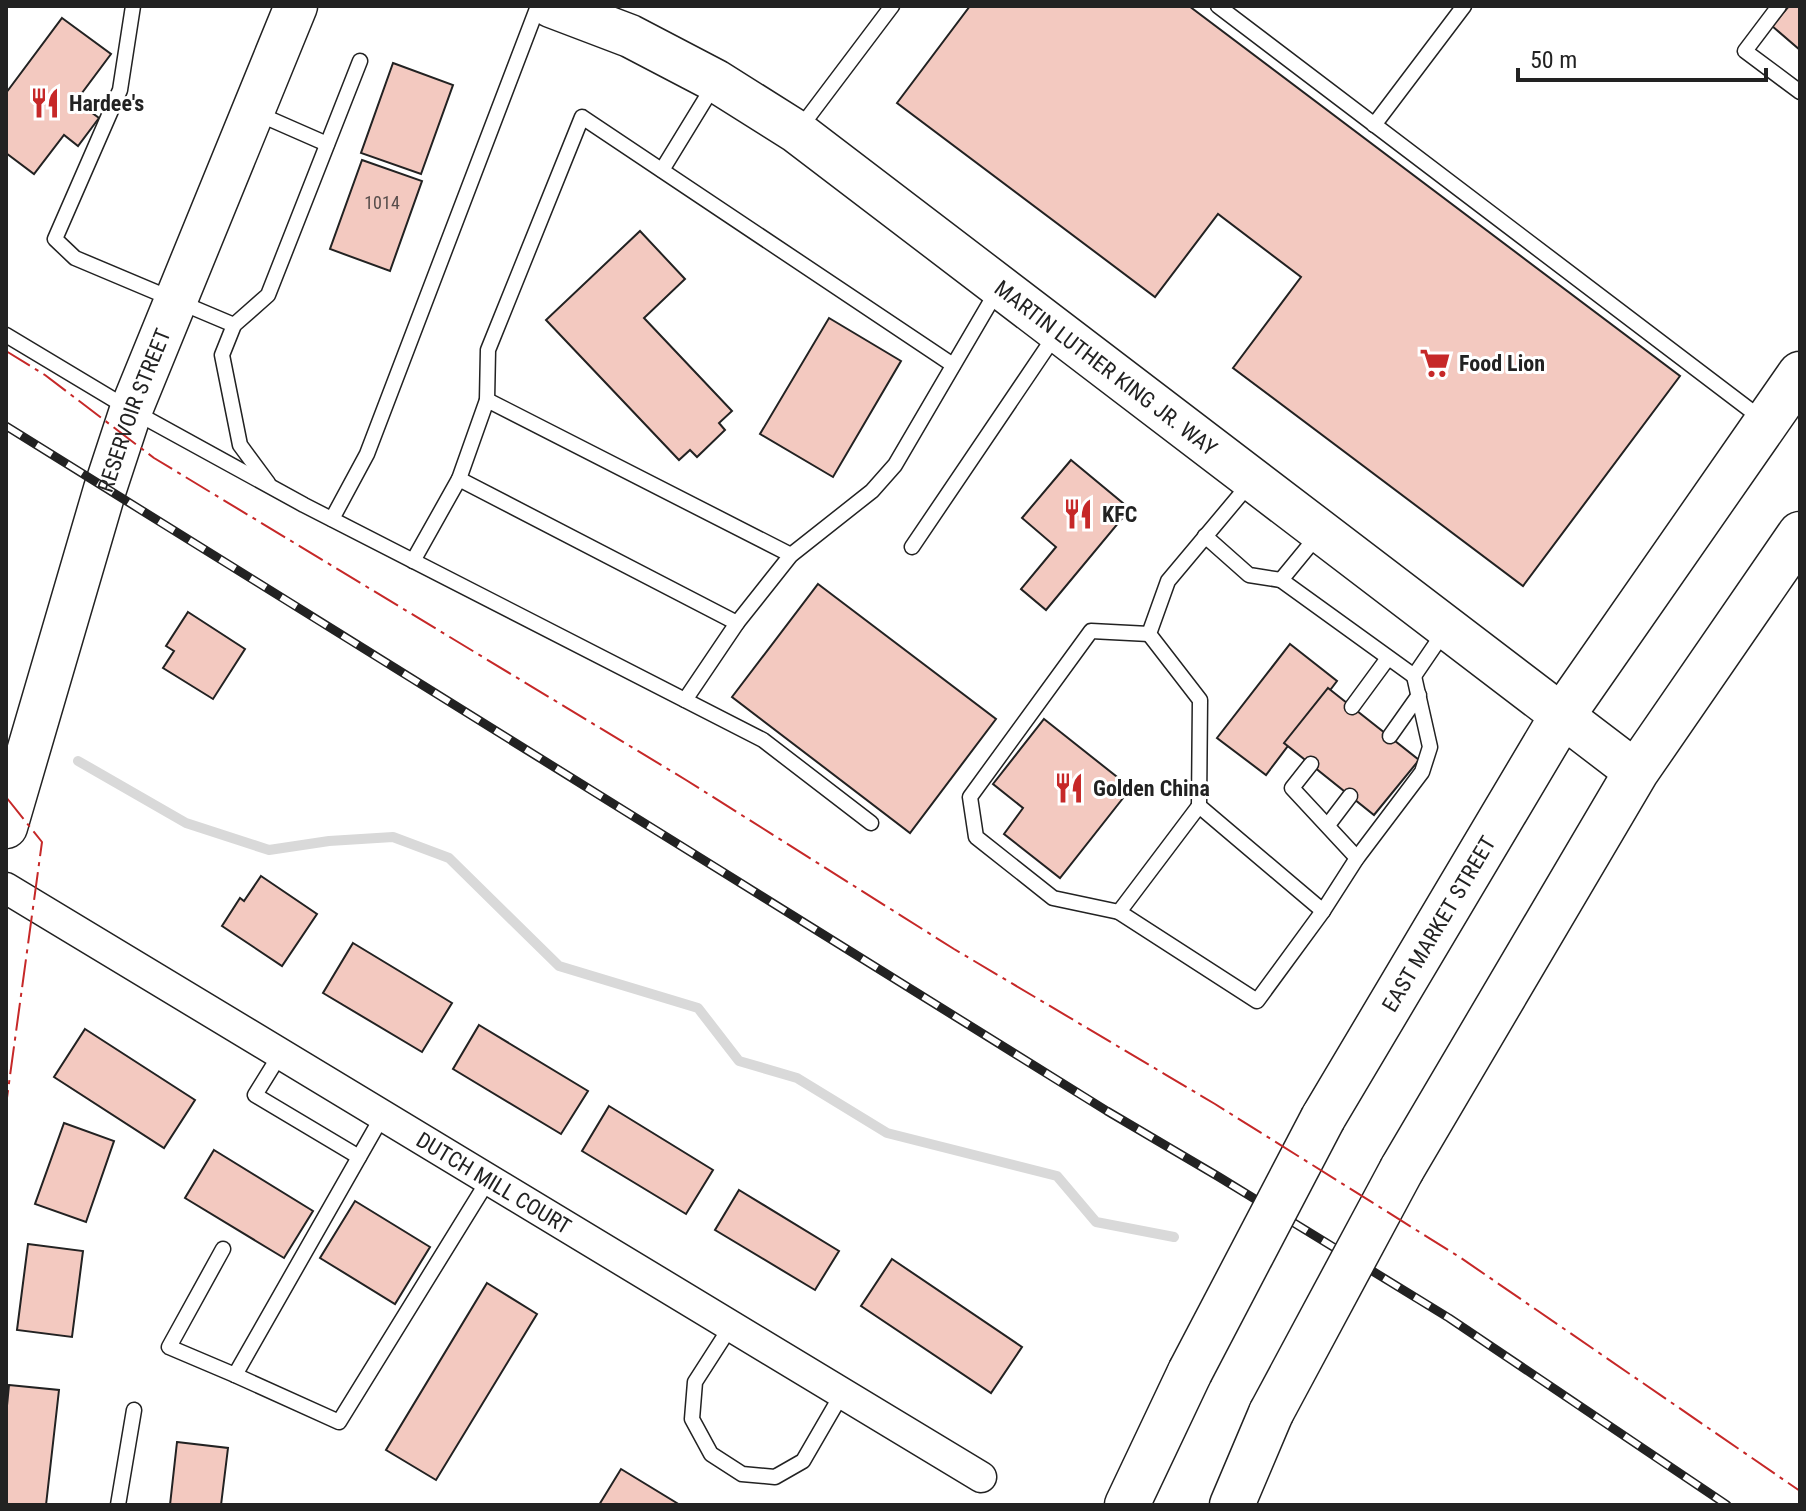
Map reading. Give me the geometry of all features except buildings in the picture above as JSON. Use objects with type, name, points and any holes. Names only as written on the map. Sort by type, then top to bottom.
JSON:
[{"type":"main road","name":"RESERVOIR STREET","points":[[6,827],[131,410],[296,6]]},
{"type":"main road","name":"MARTIN LUTHER KING JR. WAY","points":[[551,6],[630,36],[716,81],[797,132],[1636,772]]},
{"type":"main road","name":"EAST MARKET STREET","points":[[1127,1505],[1190,1372],[1323,1118],[1562,716],[1800,374]]},
{"type":"main road","points":[[1232,1505],[1271,1413],[1402,1169],[1636,772],[1800,534]]},
{"type":"street","name":"DUTCH MILL COURT","points":[[6,888],[981,1477]]},
{"type":"lane","points":[[133,6],[120,90],[55,239],[75,258],[234,325]]},
{"type":"lane","points":[[332,519],[367,454],[538,6]]},
{"type":"lane","points":[[797,132],[892,6]]},
{"type":"lane","points":[[1218,6],[1766,422]]},
{"type":"lane","points":[[1374,125],[1464,6]]},
{"type":"lane","points":[[1779,6],[1745,51],[1800,92]]},
{"type":"lane","points":[[270,486],[240,445],[222,355],[234,325],[268,295],[360,61]]},
{"type":"lane","points":[[662,170],[716,81]]},
{"type":"lane","points":[[253,111],[327,144]]},
{"type":"lane","points":[[413,561],[459,479],[487,400],[488,350],[582,117],[953,365]]},
{"type":"lane","points":[[685,700],[737,623],[791,555],[872,491],[895,465],[1000,285]]},
{"type":"lane","points":[[912,547],[1058,330]]},
{"type":"lane","points":[[6,335],[131,410],[270,486],[763,740],[871,823]]},
{"type":"lane","points":[[487,400],[791,555]]},
{"type":"lane","points":[[1149,634],[1168,581],[1254,478]]},
{"type":"lane","points":[[459,479],[737,623]]},
{"type":"lane","points":[[1281,580],[1321,532]]},
{"type":"lane","points":[[1119,912],[1199,806],[1200,700],[1149,634],[1091,631],[970,797],[976,837],[1053,898],[1119,912],[1257,1001],[1323,911],[1357,858],[1422,772],[1430,747],[1414,676],[1281,580],[1249,575],[1205,536]]},
{"type":"lane","points":[[1414,676],[1447,628]]},
{"type":"lane","points":[[1352,707],[1388,658]]},
{"type":"lane","points":[[1390,736],[1419,695]]},
{"type":"lane","points":[[1311,764],[1292,788],[1357,858]]},
{"type":"lane","points":[[1328,825],[1350,796]]},
{"type":"lane","points":[[1199,806],[1323,911]]},
{"type":"lane","points":[[281,1053],[255,1095],[359,1157]]},
{"type":"lane","points":[[235,1375],[383,1115]]},
{"type":"lane","points":[[223,1249],[169,1347],[339,1422],[489,1179]]},
{"type":"lane","points":[[731,1326],[695,1382],[692,1419],[711,1454],[742,1474],[775,1477],[803,1461],[843,1392]]},
{"type":"lane","points":[[118,1505],[134,1410]]},
{"type":"waterway","points":[[78,761],[186,823],[269,850],[329,841],[393,837],[449,858],[559,966],[698,1008],[739,1061],[797,1078],[887,1133],[1057,1176],[1096,1222],[1174,1237]]},
{"type":"railway","points":[[6,426],[1107,1111],[1449,1318],[1727,1505]]},
{"type":"power","points":[[6,351],[45,375],[154,458],[686,780],[954,949],[1215,1104],[1461,1258],[1800,1491]]},
{"type":"power","points":[[6,797],[42,842],[6,1105]]},
{"type":"place","name":"Hardee's","points":[[45,103]]},
{"type":"place","name":"Food Lion","points":[[1435,363]]},
{"type":"place","name":"KFC","points":[[1078,514]]},
{"type":"place","name":"Golden China","points":[[1069,788]]}]
